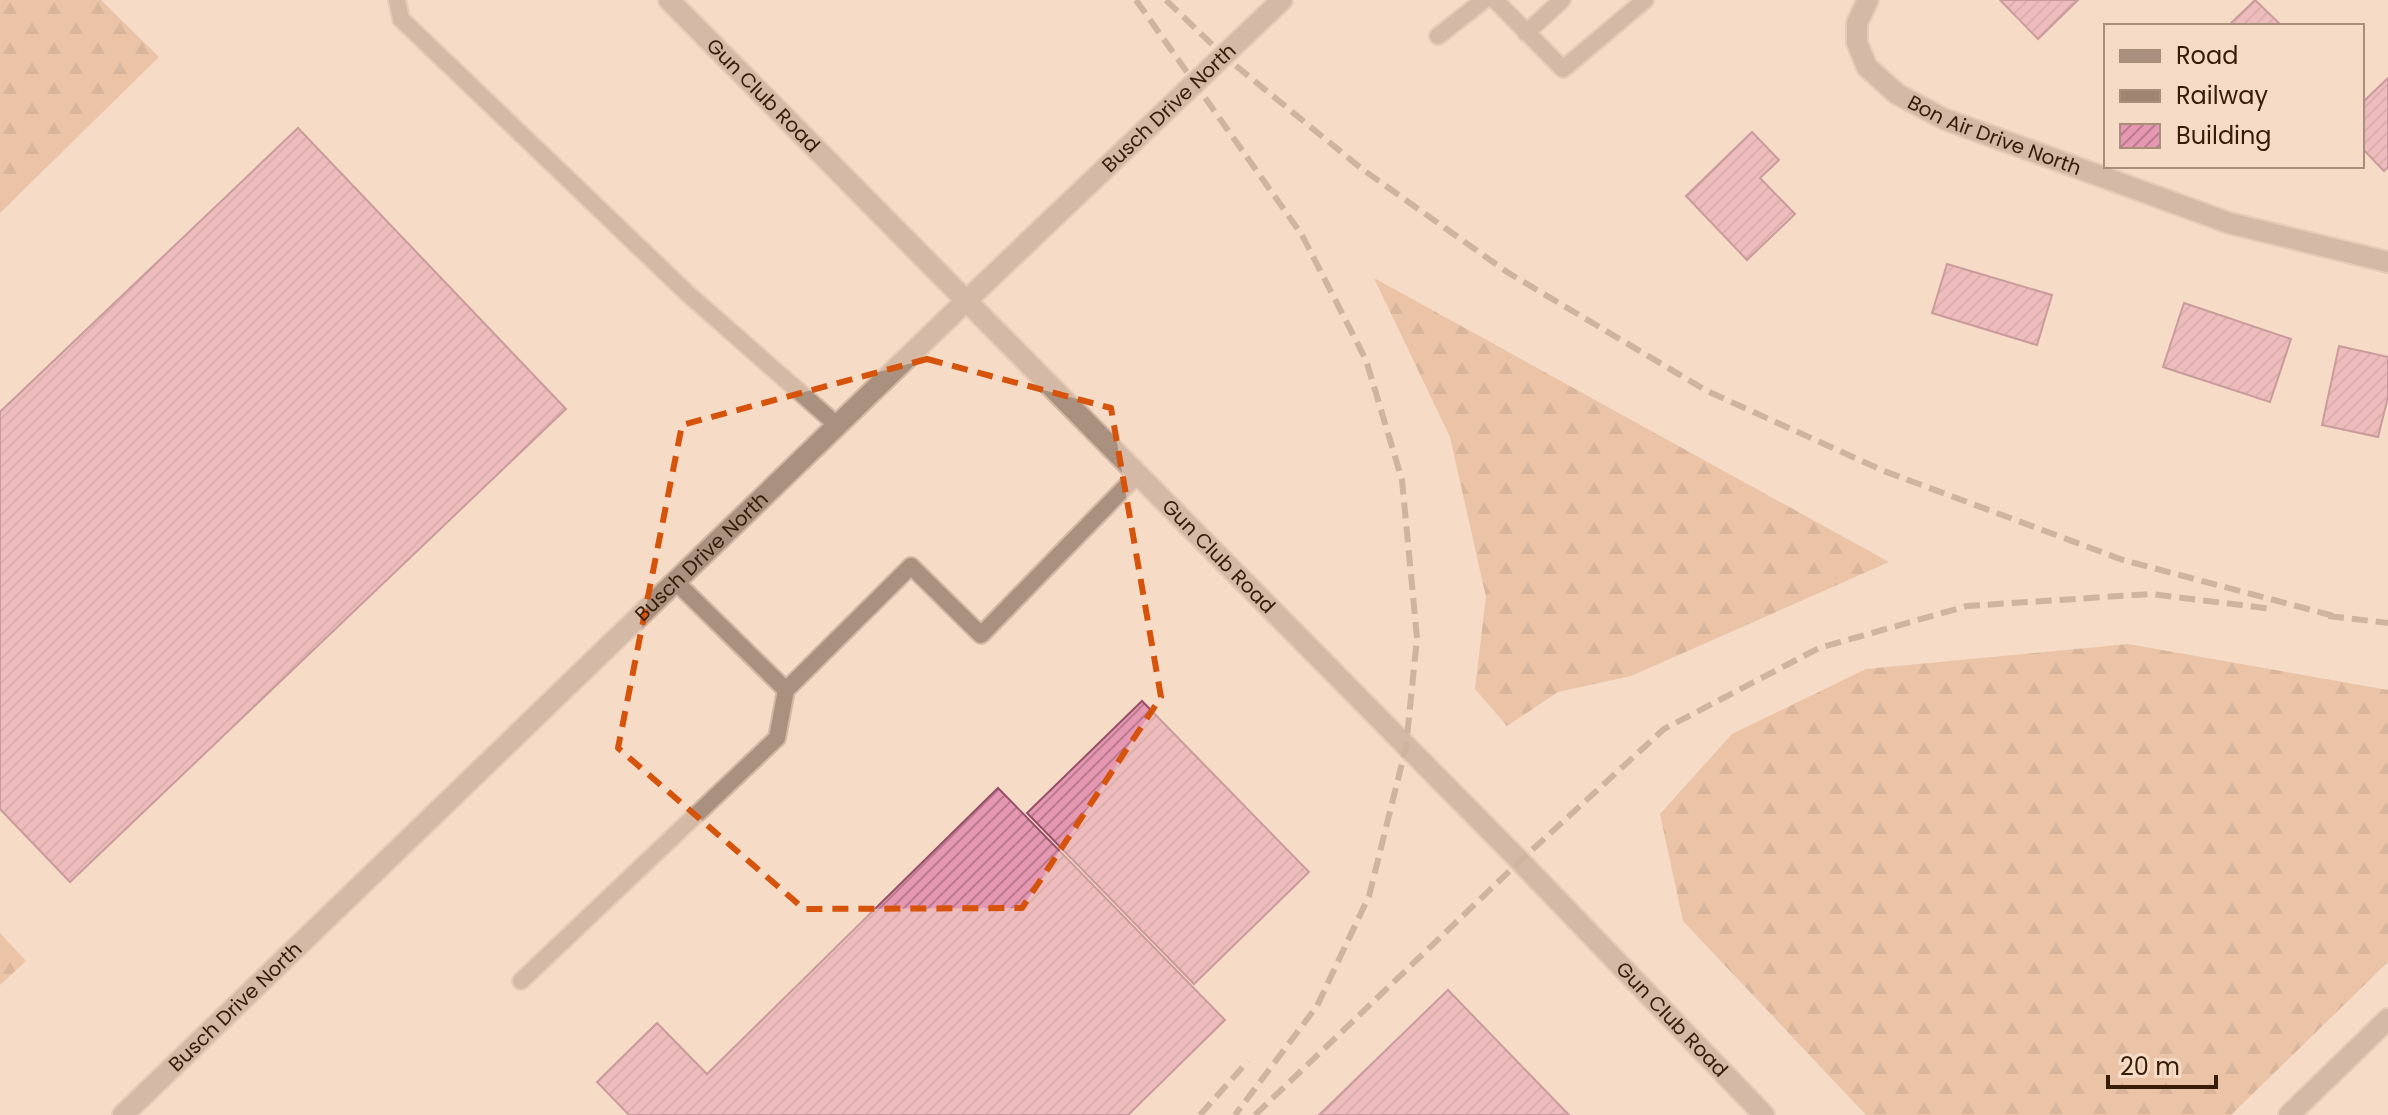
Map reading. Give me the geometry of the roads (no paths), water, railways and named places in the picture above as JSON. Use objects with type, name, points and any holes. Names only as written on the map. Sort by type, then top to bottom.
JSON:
[{"type":"street","name":"Gun Club Road","points":[[669,0],[1520,861],[1764,1115]]},
{"type":"street","name":"Busch Drive North","points":[[123,1115],[1282,0]]},
{"type":"street","name":"Bon Air Drive North","points":[[1868,0],[1857,23],[1857,43],[1867,67],[1897,94],[1944,119],[2229,223],[2388,262]]},
{"type":"street","points":[[2289,1115],[2388,1019]]},
{"type":"lane","points":[[397,0],[401,19],[687,293],[837,425]]},
{"type":"lane","points":[[1438,36],[1484,0]]},
{"type":"lane","points":[[1495,0],[1563,69],[1645,0]]},
{"type":"lane","points":[[1526,33],[1562,0]]},
{"type":"lane","points":[[521,981],[777,738],[786,690],[911,566],[981,635],[1138,474]]},
{"type":"lane","points":[[675,581],[786,690]]},
{"type":"railway","points":[[1136,0],[1302,235],[1366,360],[1402,480],[1417,638],[1406,747],[1369,896],[1317,1006],[1235,1115]]},
{"type":"railway","points":[[1166,0],[1224,56],[1362,169],[1507,272],[1707,391],[1884,471],[2123,560],[2338,617]]},
{"type":"railway","points":[[1255,1115],[1520,861],[1664,729],[1819,648],[1967,606],[2151,594],[2273,609]]},
{"type":"railway","points":[[2328,616],[2388,623]]},
{"type":"railway","points":[[1200,1115],[1248,1061]]}]
